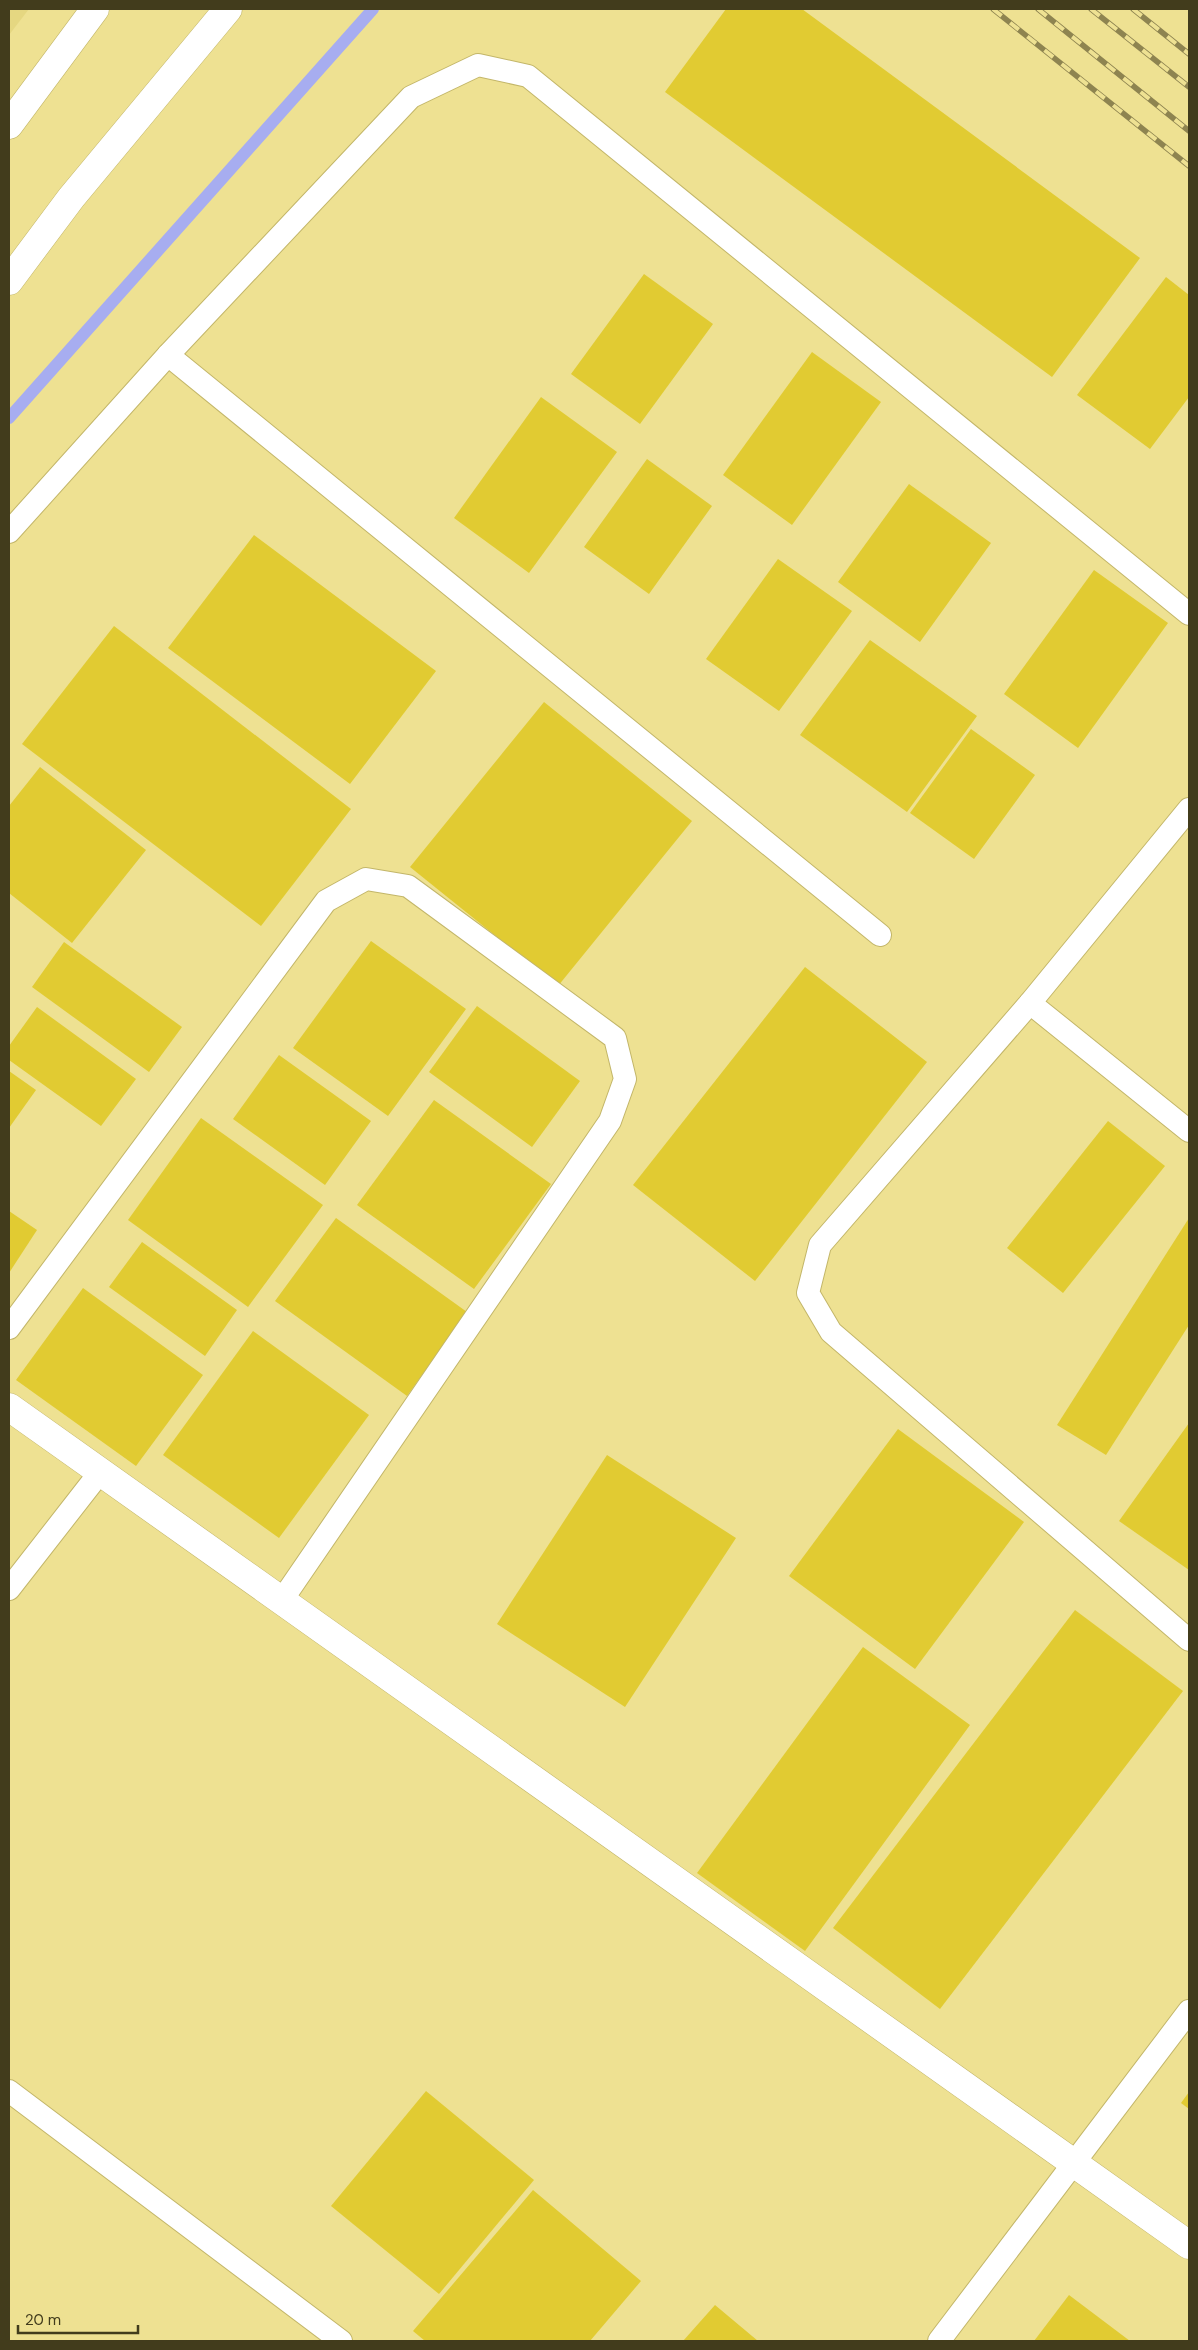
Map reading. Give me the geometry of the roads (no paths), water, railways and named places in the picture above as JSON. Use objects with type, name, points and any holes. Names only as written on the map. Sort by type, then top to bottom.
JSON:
[{"type":"street","points":[[9,125],[95,9]]},
{"type":"street","points":[[9,281],[70,198],[228,9]]},
{"type":"street","points":[[9,1408],[101,1471],[1189,2246]]},
{"type":"lane","points":[[9,532],[168,355],[411,97],[478,64],[528,76],[1189,614]]},
{"type":"lane","points":[[168,355],[880,934]]},
{"type":"lane","points":[[1189,809],[1030,1003],[820,1245],[808,1293],[830,1332],[1189,1640]]},
{"type":"lane","points":[[9,1328],[326,901],[366,879],[408,886],[615,1038],[625,1079],[610,1121],[282,1600]]},
{"type":"lane","points":[[1030,1003],[1189,1132]]},
{"type":"lane","points":[[9,1589],[101,1471]]},
{"type":"lane","points":[[938,2341],[1075,2164],[1189,2010]]},
{"type":"lane","points":[[9,2091],[341,2341]]},
{"type":"waterway","points":[[9,418],[373,9]]},
{"type":"railway","points":[[993,9],[1189,166]]},
{"type":"railway","points":[[1038,9],[1189,131]]},
{"type":"railway","points":[[1091,9],[1189,87]]},
{"type":"railway","points":[[1133,9],[1189,54]]}]
